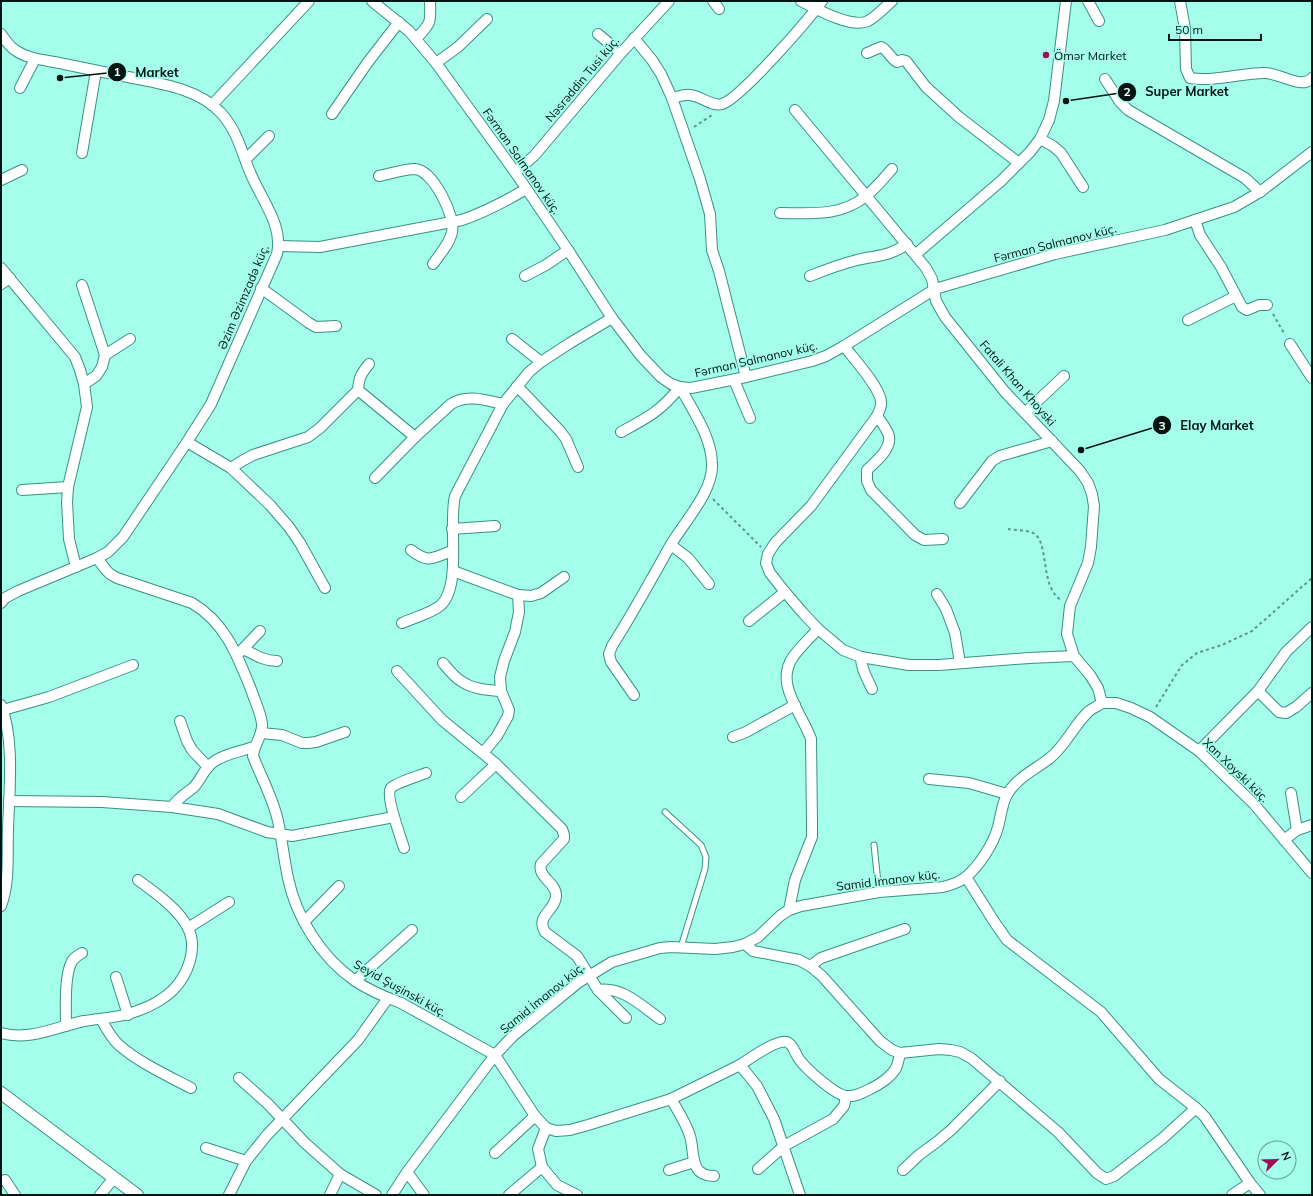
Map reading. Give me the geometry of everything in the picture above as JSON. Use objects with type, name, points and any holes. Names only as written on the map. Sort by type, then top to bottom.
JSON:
[{"type":"street","points":[[212,105],[309,1]]},
{"type":"street","name":"Fərman Salmanov küç.","points":[[372,1],[399,22],[416,39],[436,63],[526,189],[612,318],[641,356],[661,377],[680,388],[701,387],[812,361],[826,356],[844,346],[935,289],[1055,254],[1148,234],[1234,207],[1260,192],[1312,152]]},
{"type":"street","name":"Nəsrəddin Tusi küç.","points":[[514,172],[534,156],[621,53],[668,1]]},
{"type":"street","points":[[801,1],[819,5],[850,22],[858,24],[867,22],[892,1]]},
{"type":"street","points":[[916,254],[1001,181],[1030,152],[1040,139],[1049,120],[1054,101],[1066,1]]},
{"type":"street","points":[[1088,1],[1099,21]]},
{"type":"street","points":[[1180,1],[1185,29],[1186,69],[1190,78],[1202,80],[1266,73],[1278,75],[1303,84],[1309,82],[1312,78]]},
{"type":"street","points":[[416,39],[429,25],[431,19],[430,2]]},
{"type":"street","points":[[672,98],[690,95],[716,104],[722,104],[742,91],[819,5]]},
{"type":"street","points":[[436,63],[458,47],[487,19]]},
{"type":"street","points":[[332,114],[368,62],[399,22]]},
{"type":"street","name":"Əzim Əzimzadə küç.","points":[[1,34],[14,50],[35,59],[166,85],[198,96],[212,105],[229,123],[238,139],[253,180],[276,227],[279,246],[277,254],[214,397],[187,442],[124,538],[108,552],[97,558],[18,591],[5,598],[1,603]]},
{"type":"street","points":[[598,34],[621,53]]},
{"type":"street","points":[[634,38],[658,69],[672,98],[700,179],[710,214],[712,250],[719,271],[746,377]]},
{"type":"street","points":[[867,53],[881,47],[897,62],[902,60],[906,61],[926,87],[959,117],[1019,163]]},
{"type":"street","points":[[20,88],[35,59]]},
{"type":"street","points":[[82,153],[96,71]]},
{"type":"street","points":[[1106,79],[1120,102],[1128,110],[1245,178],[1260,192]]},
{"type":"street","name":"Fatali Khan Khoyski","points":[[795,110],[866,197],[916,254],[932,279],[936,301],[945,317],[1005,392],[1080,471],[1088,483],[1094,506],[1091,547],[1088,563],[1070,606],[1067,634],[1074,656],[1090,675],[1098,688],[1102,703]]},
{"type":"street","points":[[246,159],[269,136]]},
{"type":"street","points":[[1040,139],[1053,146],[1061,153],[1084,186]]},
{"type":"street","points":[[379,176],[416,169],[424,172],[439,191],[452,222],[452,232],[433,264]]},
{"type":"street","points":[[780,213],[828,213],[842,210],[866,197],[892,169]]},
{"type":"street","points":[[1,180],[22,170]]},
{"type":"street","points":[[279,246],[320,246],[452,222],[475,216],[526,189]]},
{"type":"street","points":[[1195,220],[1200,235],[1216,258],[1244,309],[1247,310],[1263,304],[1267,305]]},
{"type":"street","points":[[810,276],[835,266],[896,252],[907,244]]},
{"type":"street","points":[[526,276],[568,250]]},
{"type":"street","points":[[1,268],[75,357],[84,384],[87,407],[68,487],[66,502],[69,539],[76,567]]},
{"type":"street","points":[[1,284],[10,278]]},
{"type":"street","points":[[82,285],[106,355],[102,367],[96,376],[84,384]]},
{"type":"street","points":[[261,288],[316,327],[336,326]]},
{"type":"street","points":[[1188,320],[1236,296]]},
{"type":"street","points":[[402,623],[436,608],[446,599],[450,588],[453,571],[452,507],[455,496],[503,404],[529,372],[541,362],[612,318]]},
{"type":"street","points":[[106,355],[130,339]]},
{"type":"street","points":[[512,339],[541,362]]},
{"type":"street","points":[[1290,344],[1312,378]]},
{"type":"street","points":[[844,346],[874,386],[881,401],[880,409],[877,416],[811,506],[775,543],[768,554],[766,563],[770,573],[802,614],[818,629],[844,650],[861,657],[909,665],[1074,656]]},
{"type":"street","points":[[231,468],[242,460],[253,455],[308,437],[320,428],[358,390],[361,373],[369,364]]},
{"type":"street","points":[[1025,413],[1064,376]]},
{"type":"street","points":[[734,380],[750,418]]},
{"type":"street","points":[[517,386],[566,439],[578,468]]},
{"type":"street","points":[[621,432],[658,411],[680,388],[704,433],[711,450],[712,464],[711,477],[705,491],[671,545],[612,646],[609,654],[611,662],[634,695]]},
{"type":"street","points":[[358,390],[415,437]]},
{"type":"street","points":[[375,478],[415,437],[457,400],[466,398],[503,404]]},
{"type":"street","points":[[877,416],[888,434],[888,443],[883,455],[867,470],[867,481],[871,490],[915,536],[924,540],[943,540]]},
{"type":"street","points":[[960,503],[992,461],[1000,456],[1052,441]]},
{"type":"street","points":[[187,442],[231,468],[270,505],[289,527],[300,543],[325,588]]},
{"type":"street","points":[[22,490],[68,487]]},
{"type":"street","points":[[452,529],[495,526]]},
{"type":"street","points":[[671,545],[688,558],[709,584]]},
{"type":"street","points":[[411,550],[421,558],[428,559],[452,551]]},
{"type":"street","points":[[97,558],[110,574],[192,603],[202,609],[240,652],[261,716],[263,725],[254,748],[222,758],[208,767],[193,787],[177,799],[172,807]]},
{"type":"street","points":[[453,571],[518,595],[531,596],[541,592],[564,577]]},
{"type":"street","points":[[749,620],[785,592]]},
{"type":"street","points":[[937,594],[946,609],[955,633],[960,663]]},
{"type":"street","points":[[483,753],[497,736],[508,716],[509,710],[501,691],[500,677],[515,632],[519,612],[518,595]]},
{"type":"street","points":[[1199,751],[1258,691],[1286,652],[1312,627]]},
{"type":"street","points":[[789,910],[795,880],[812,837],[812,822],[811,739],[789,691],[786,680],[787,668],[794,656],[818,629]]},
{"type":"street","points":[[240,652],[260,631]]},
{"type":"street","points":[[240,652],[270,661],[277,661]]},
{"type":"street","points":[[861,657],[863,671],[872,689]]},
{"type":"street","points":[[443,663],[459,681],[484,690],[501,691]]},
{"type":"street","points":[[1,906],[7,883],[9,801],[5,772],[9,742],[7,726],[2,708],[49,697],[133,665]]},
{"type":"street","points":[[397,671],[442,720],[496,764],[562,829],[564,835],[562,841],[541,864],[540,868],[557,894],[556,899],[542,921],[542,927],[545,932],[578,956],[603,997],[626,1018]]},
{"type":"street","points":[[1258,691],[1279,712],[1286,713],[1296,707],[1312,693]]},
{"type":"street","name":"Xan Xoyski küç.","points":[[1102,703],[1116,703],[1150,717],[1199,751],[1254,804],[1312,872]]},
{"type":"street","name":"Samid İmanov küç.","points":[[392,1195],[407,1172],[494,1055],[513,1036],[578,982],[604,966],[630,956],[660,948],[681,947],[715,949],[745,944],[758,937],[780,916],[789,910],[801,906],[878,892],[951,885],[966,877],[976,867],[990,845],[998,829],[1007,794],[1020,779],[1060,749],[1090,710],[1102,703]]},
{"type":"street","points":[[733,737],[746,732],[795,705]]},
{"type":"street","points":[[180,720],[187,741],[192,750],[208,767]]},
{"type":"street","points":[[261,733],[282,735],[308,743],[316,742],[345,732]]},
{"type":"street","name":"Seyid Şuşinski küç.","points":[[254,748],[253,756],[273,802],[278,821],[288,879],[294,898],[304,922],[319,945],[334,963],[355,981],[400,1003],[494,1055],[535,1116],[546,1128]]},
{"type":"street","points":[[461,797],[496,764]]},
{"type":"street","points":[[404,848],[394,817],[389,792],[391,788],[426,773]]},
{"type":"street","points":[[928,780],[969,783],[1007,794]]},
{"type":"street","points":[[1291,794],[1297,830]]},
{"type":"street","points":[[9,801],[102,802],[172,807],[218,814],[254,828],[280,835],[292,836],[394,817]]},
{"type":"street","points":[[1284,840],[1297,830],[1312,825]]},
{"type":"street","points":[[966,877],[1001,932],[1008,940],[1101,1012],[1159,1079],[1196,1108],[1205,1117],[1250,1183],[1260,1195]]},
{"type":"street","points":[[1,1033],[20,1036],[48,1032],[84,1021],[128,1014],[139,1011],[164,998],[174,989],[185,974],[191,954],[192,941],[188,928],[163,899],[138,880]]},
{"type":"street","points":[[304,922],[339,886]]},
{"type":"street","points":[[188,928],[229,902]]},
{"type":"street","points":[[810,966],[821,958],[905,929]]},
{"type":"street","points":[[355,981],[412,930]]},
{"type":"street","points":[[745,944],[753,951],[799,960],[810,966],[822,976],[880,1041],[892,1050],[900,1054],[940,1049],[951,1050],[960,1052],[971,1058],[1000,1081],[1058,1132],[1098,1173],[1106,1179],[1114,1176],[1150,1148],[1196,1108]]},
{"type":"street","points":[[66,1026],[66,994],[69,974],[72,961],[76,956],[82,953]]},
{"type":"street","points":[[116,977],[128,1014]]},
{"type":"street","points":[[598,990],[614,990],[632,999],[660,1020]]},
{"type":"street","points":[[229,1195],[246,1161],[282,1120],[358,1040],[388,998]]},
{"type":"street","points":[[101,1019],[108,1032],[127,1052],[191,1088]]},
{"type":"street","points":[[577,1195],[557,1186],[542,1167],[538,1149],[546,1128],[556,1131],[570,1130],[671,1099],[740,1065],[778,1043],[786,1042],[791,1045],[806,1068],[836,1092],[846,1097],[859,1095],[889,1076],[896,1068],[900,1054]]},
{"type":"street","points":[[740,1065],[757,1086],[765,1099],[784,1146],[800,1195]]},
{"type":"street","points":[[239,1078],[268,1104],[305,1143],[340,1174],[376,1195]]},
{"type":"street","points":[[903,1170],[919,1155],[947,1134],[1000,1081]]},
{"type":"street","points":[[1,1093],[138,1195]]},
{"type":"street","points":[[758,1169],[784,1146],[833,1119],[844,1106],[846,1097]]},
{"type":"street","points":[[671,1099],[684,1121],[690,1136],[694,1162],[701,1173],[706,1176],[714,1176]]},
{"type":"street","points":[[495,1153],[535,1116]]},
{"type":"street","points":[[206,1148],[246,1161]]},
{"type":"street","points":[[669,1170],[694,1162]]},
{"type":"street","points":[[509,1195],[542,1167]]},
{"type":"street","points":[[407,1172],[424,1195]]},
{"type":"street","points":[[330,1195],[340,1174]]},
{"type":"street","points":[[100,1195],[114,1178]]},
{"type":"street","points":[[5,1180],[15,1195]]},
{"type":"street","points":[[1232,1195],[1250,1183]]},
{"type":"lane","points":[[665,812],[701,845],[706,857],[705,868],[681,947]]},
{"type":"lane","points":[[874,845],[878,892]]},
{"type":"path","points":[[684,132],[708,119],[722,104]]},
{"type":"path","points":[[1267,305],[1271,309],[1290,344]]},
{"type":"path","points":[[705,491],[768,554]]},
{"type":"path","points":[[1008,529],[1033,533],[1038,538],[1049,585],[1057,597],[1070,606]]},
{"type":"path","points":[[1150,717],[1182,665],[1197,653],[1222,644],[1252,630],[1269,618],[1312,578]]},
{"type":"place","name":"Ömər Market","points":[[1046,55]]},
{"type":"place","name":"Market","points":[[60,78]]},
{"type":"place","name":"Super Market","points":[[1066,101]]},
{"type":"place","name":"Elay Market","points":[[1081,450]]}]
